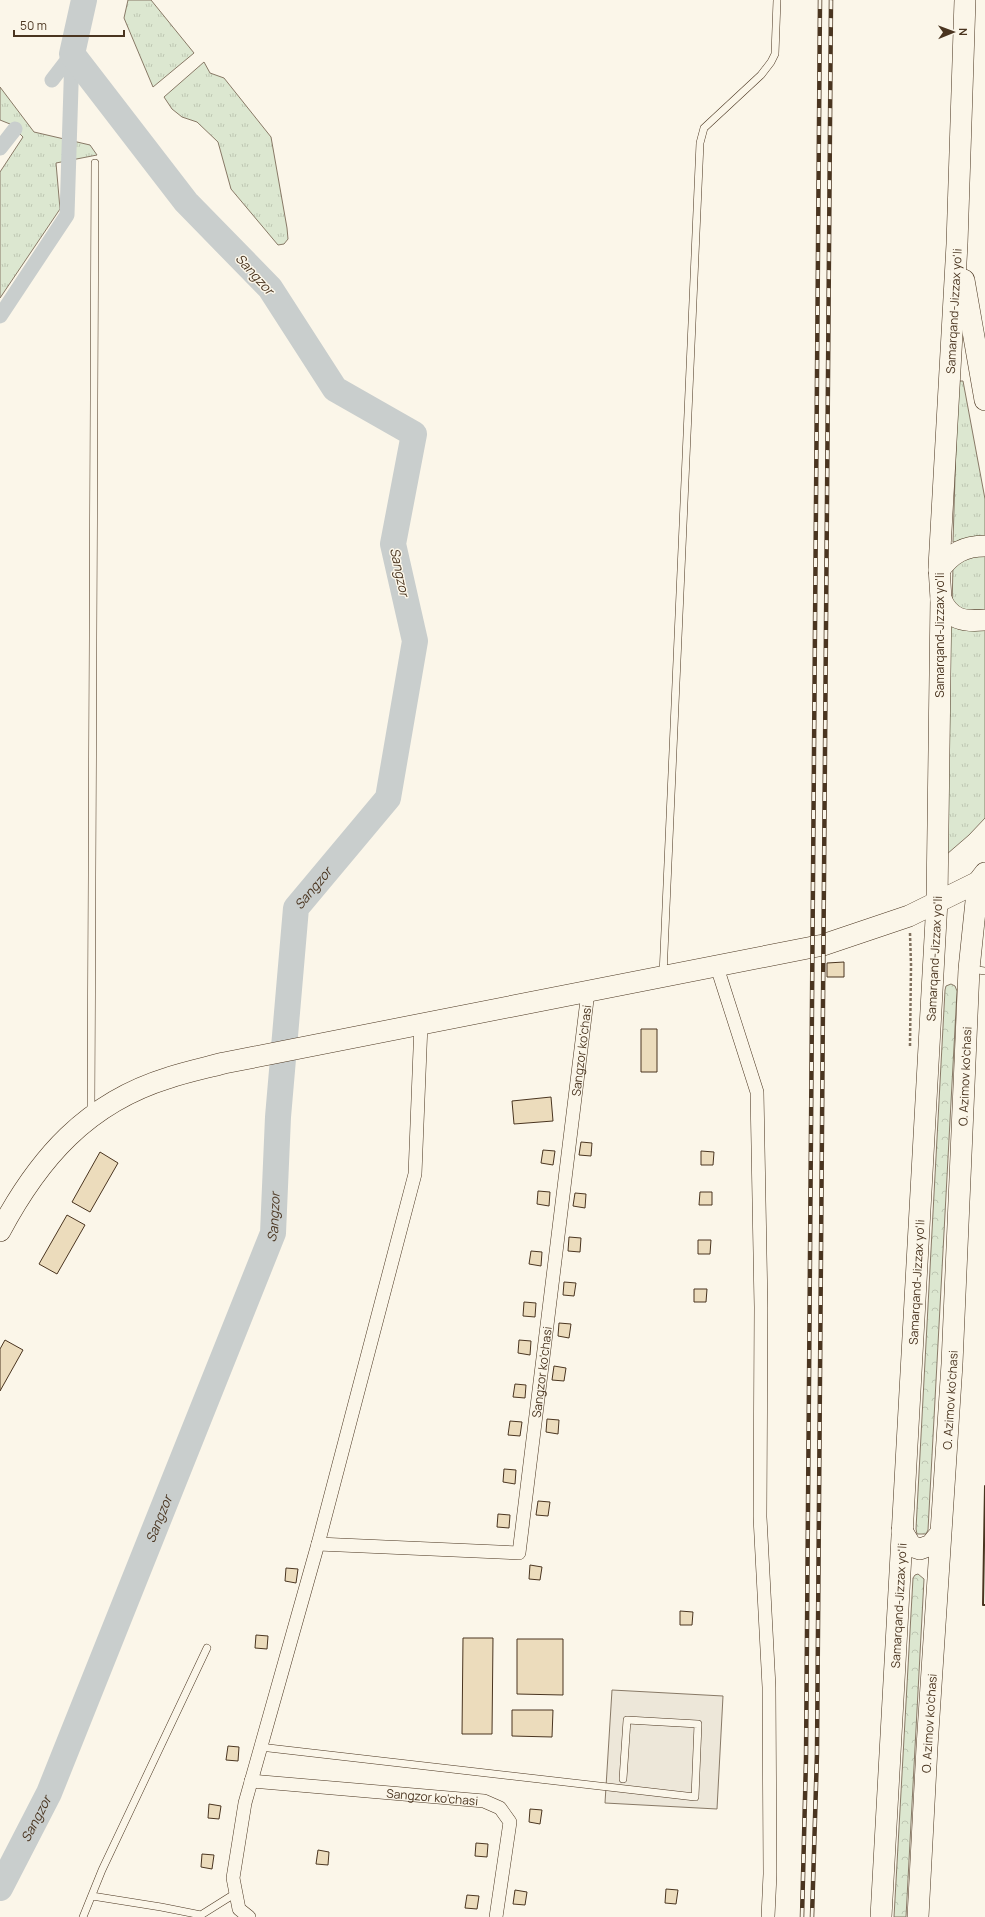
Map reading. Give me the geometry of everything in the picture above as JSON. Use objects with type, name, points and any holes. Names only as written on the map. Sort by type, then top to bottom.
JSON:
[{"type":"main road","name":"Samarqand-Jizzax yo'li","points":[[882,1917],[937,901],[941,600],[939,570],[957,244],[965,0]]},
{"type":"main road","points":[[957,244],[985,400]]},
{"type":"main road","points":[[939,570],[961,549],[985,546]]},
{"type":"main road","points":[[941,600],[946,610],[952,616],[964,620],[985,620]]},
{"type":"main road","points":[[0,1231],[41,1166],[63,1141],[91,1115],[167,1078],[224,1063],[823,945],[909,916],[982,878]]},
{"type":"main road","name":"O. Azimov ko'chasi","points":[[918,1917],[940,1534],[982,878]]},
{"type":"main road","points":[[902,1531],[911,1546],[920,1549],[931,1545],[940,1534]]},
{"type":"street","points":[[716,966],[757,1092],[761,1307],[760,1517],[769,1687],[770,1874],[768,1917]]},
{"type":"street","name":"Sangzor ko'chasi","points":[[318,1544],[519,1552],[588,992]]},
{"type":"street","points":[[249,1917],[239,1909],[234,1878],[245,1803],[318,1544],[415,1174],[421,1024]]},
{"type":"street","name":"Sangzor ko'chasi","points":[[251,1781],[484,1801],[500,1808],[510,1822],[496,1917]]},
{"type":"lane","points":[[663,977],[700,143],[704,128],[761,75],[771,62],[775,54],[777,0]]},
{"type":"lane","points":[[91,1115],[95,163]]},
{"type":"lane","points":[[83,1917],[207,1648]]},
{"type":"lane","points":[[260,1747],[695,1796],[698,1724],[627,1720],[622,1779]]},
{"type":"lane","points":[[92,1896],[161,1906],[201,1915],[236,1893]]},
{"type":"green space","points":[[128,0],[151,0],[194,53],[153,87],[124,18]]},
{"type":"green space","points":[[204,62],[210,73],[224,78],[271,137],[287,228],[288,239],[284,244],[278,245],[231,189],[218,142],[197,122],[182,117],[172,109],[164,97]]},
{"type":"green space","points":[[0,87],[34,132],[90,145],[97,155],[56,163],[60,209],[0,298],[0,172],[23,137],[10,124],[0,120]]},
{"type":"green space","points":[[958,381],[963,381],[985,499],[985,539],[953,542]]},
{"type":"green space","points":[[985,553],[985,610],[958,610],[952,607],[953,565],[958,560]]},
{"type":"green space","points":[[950,624],[985,625],[985,818],[969,835],[947,854]]},
{"type":"green space","points":[[951,984],[955,986],[957,991],[928,1530],[926,1534],[917,1534],[916,1529],[945,990],[946,986]]},
{"type":"green space","points":[[918,1574],[924,1579],[906,1917],[894,1917],[913,1578]]},
{"type":"shaded area","points":[[612,1690],[723,1696],[717,1809],[605,1803]]},
{"type":"building","points":[[844,962],[844,977],[827,977],[827,963]]},
{"type":"building","points":[[641,1029],[657,1029],[657,1072],[641,1072]]},
{"type":"building","points":[[551,1097],[553,1121],[514,1124],[512,1101]]},
{"type":"building","points":[[581,1142],[592,1143],[591,1156],[579,1155]]},
{"type":"building","points":[[543,1150],[555,1151],[553,1165],[541,1163]]},
{"type":"building","points":[[701,1151],[714,1152],[713,1165],[701,1165]]},
{"type":"building","points":[[100,1152],[118,1163],[90,1212],[72,1202]]},
{"type":"building","points":[[538,1191],[550,1192],[549,1206],[537,1204]]},
{"type":"building","points":[[700,1192],[712,1192],[712,1205],[699,1205]]},
{"type":"building","points":[[575,1193],[586,1194],[585,1208],[573,1206]]},
{"type":"building","points":[[67,1215],[85,1225],[57,1274],[39,1264]]},
{"type":"building","points":[[569,1237],[581,1238],[580,1252],[568,1251]]},
{"type":"building","points":[[698,1240],[711,1240],[710,1254],[698,1254]]},
{"type":"building","points":[[531,1251],[542,1252],[541,1266],[529,1264]]},
{"type":"building","points":[[564,1282],[576,1283],[574,1296],[563,1295]]},
{"type":"building","points":[[694,1289],[707,1289],[706,1302],[694,1302]]},
{"type":"building","points":[[524,1302],[536,1303],[535,1317],[523,1316]]},
{"type":"building","points":[[559,1323],[571,1324],[569,1338],[558,1336]]},
{"type":"building","points":[[5,1340],[23,1350],[0,1391],[0,1349]]},
{"type":"building","points":[[519,1340],[531,1341],[530,1355],[518,1353]]},
{"type":"building","points":[[554,1366],[566,1368],[564,1381],[552,1380]]},
{"type":"building","points":[[515,1384],[526,1385],[525,1398],[513,1397]]},
{"type":"building","points":[[547,1419],[559,1420],[558,1434],[546,1432]]},
{"type":"building","points":[[510,1421],[522,1422],[520,1436],[508,1435]]},
{"type":"building","points":[[504,1469],[516,1470],[515,1484],[503,1482]]},
{"type":"building","points":[[538,1501],[550,1502],[548,1516],[536,1515]]},
{"type":"building","points":[[498,1514],[510,1515],[509,1528],[497,1527]]},
{"type":"building","points":[[530,1565],[542,1567],[540,1580],[529,1579]]},
{"type":"building","points":[[286,1568],[298,1569],[296,1583],[285,1581]]},
{"type":"building","points":[[680,1611],[693,1612],[692,1625],[680,1625]]},
{"type":"building","points":[[256,1635],[268,1636],[267,1649],[255,1648]]},
{"type":"building","points":[[463,1638],[493,1638],[492,1734],[462,1734]]},
{"type":"building","points":[[517,1639],[563,1639],[563,1695],[517,1694]]},
{"type":"building","points":[[512,1710],[553,1710],[552,1737],[512,1736]]},
{"type":"building","points":[[228,1746],[239,1747],[238,1761],[226,1760]]},
{"type":"building","points":[[209,1804],[221,1806],[219,1819],[208,1818]]},
{"type":"building","points":[[530,1809],[542,1810],[540,1824],[529,1822]]},
{"type":"building","points":[[476,1843],[488,1844],[487,1857],[475,1856]]},
{"type":"building","points":[[318,1850],[329,1852],[328,1865],[316,1864]]},
{"type":"building","points":[[202,1854],[214,1855],[212,1869],[201,1867]]},
{"type":"building","points":[[666,1889],[678,1890],[676,1904],[665,1903]]},
{"type":"building","points":[[515,1890],[527,1892],[525,1905],[513,1904]]},
{"type":"building","points":[[467,1895],[479,1896],[477,1909],[465,1908]]},
{"type":"waterway","name":"Sangzor","points":[[0,1888],[49,1793],[273,1233],[278,1117],[296,908],[388,798],[415,641],[393,544],[414,434],[335,389],[270,288],[186,202],[72,54],[84,0]]},
{"type":"waterway","points":[[52,80],[72,54]]},
{"type":"waterway","points":[[0,316],[67,215],[72,54]]},
{"type":"waterway","points":[[0,148],[15,129]]},
{"type":"railway","points":[[802,1917],[806,1759],[820,0]]},
{"type":"railway","points":[[812,1917],[817,1753],[831,0]]},
{"type":"wall","points":[[985,1486],[983,1605],[985,1605]]}]
